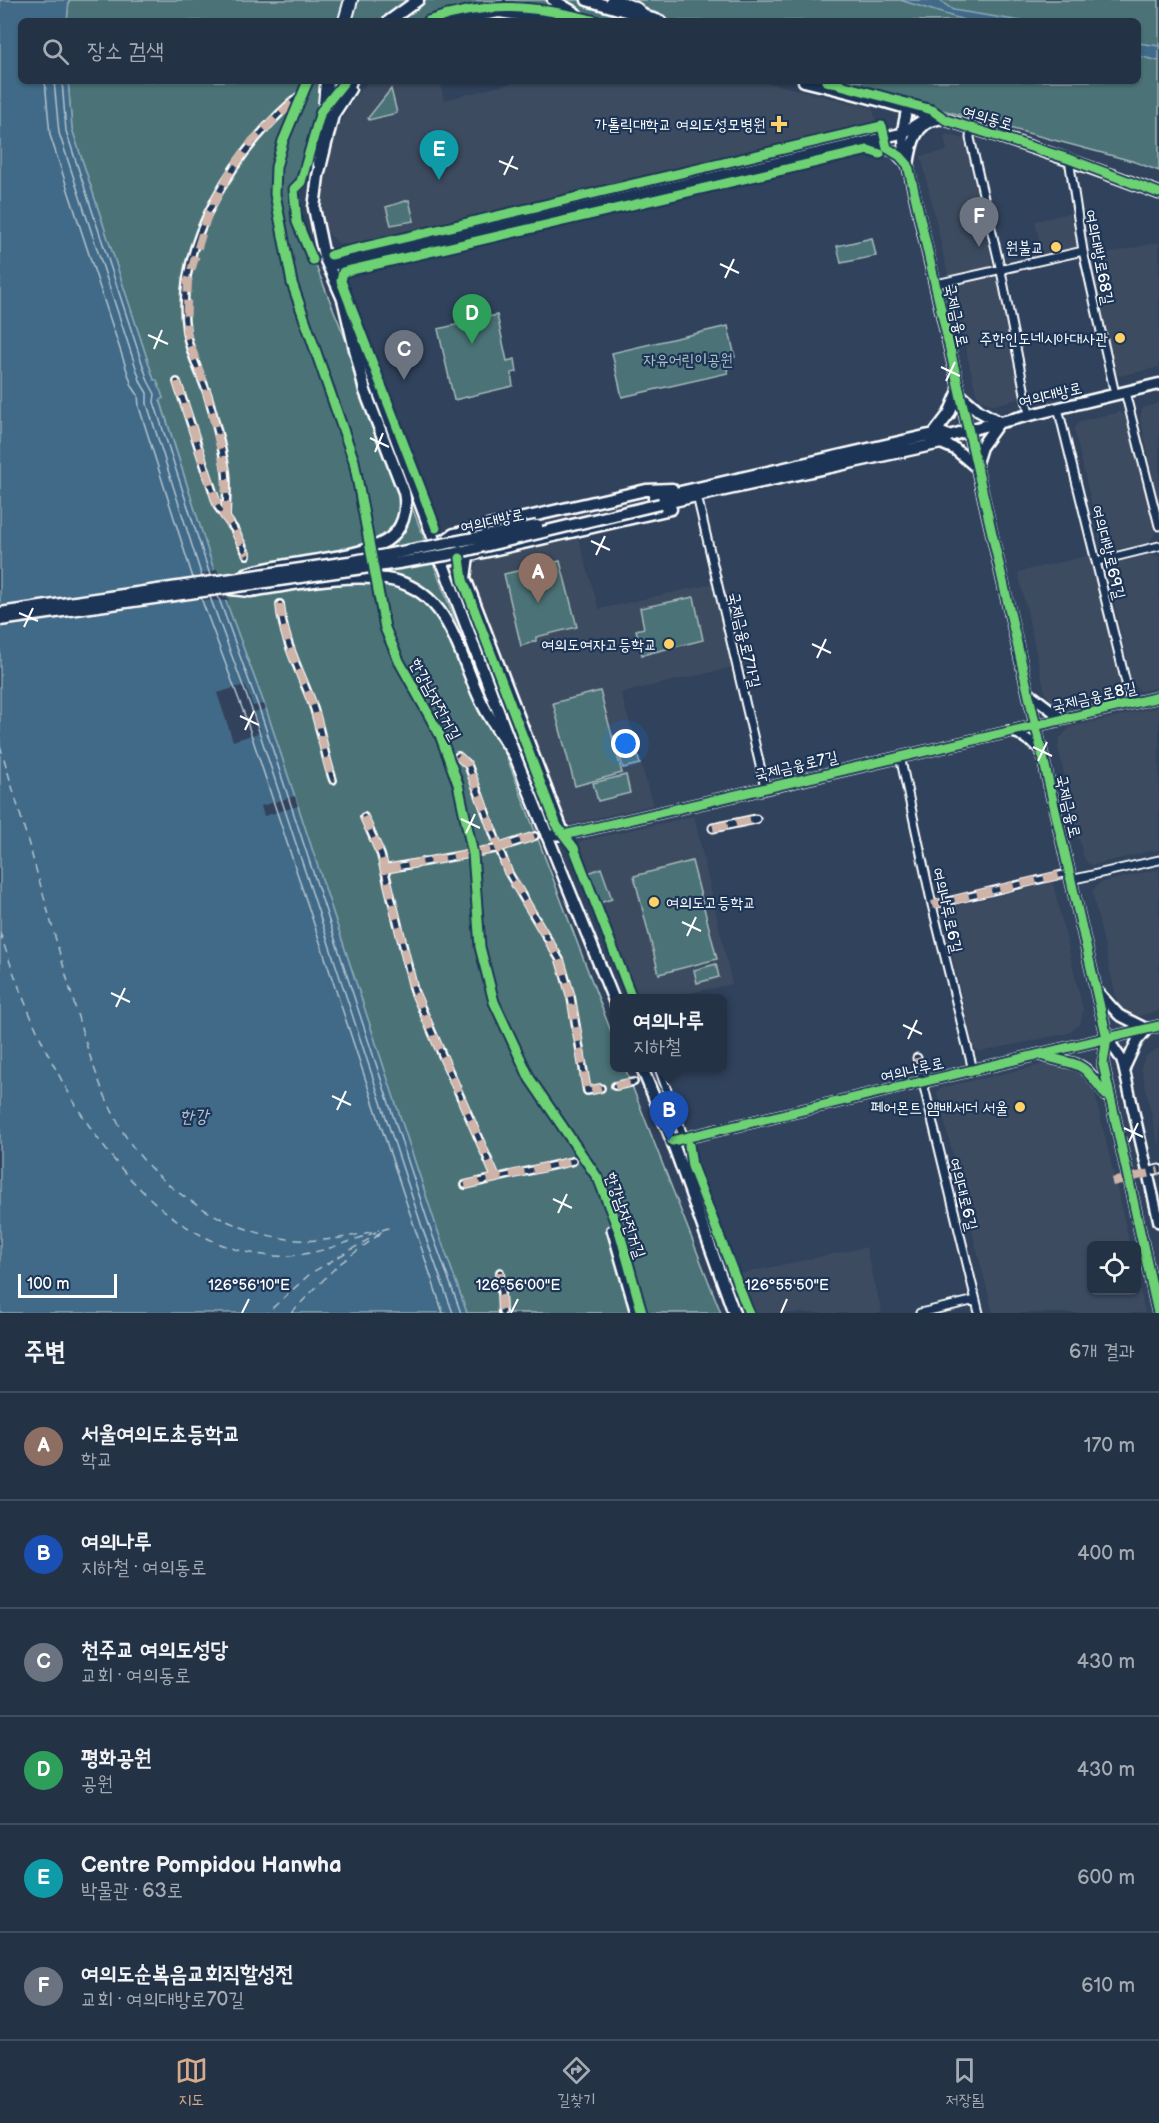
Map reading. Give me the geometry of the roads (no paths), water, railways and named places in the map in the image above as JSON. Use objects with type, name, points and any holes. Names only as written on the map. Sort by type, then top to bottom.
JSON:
[{"type":"highway","points":[[346,18],[351,0]]},
{"type":"highway","points":[[613,0],[636,9],[645,17]]},
{"type":"highway","points":[[327,84],[326,105],[333,115]]},
{"type":"highway","points":[[320,164],[327,84]]},
{"type":"main road","points":[[393,18],[418,0]]},
{"type":"main road","points":[[553,0],[567,7],[579,18]]},
{"type":"main road","points":[[568,0],[577,5],[584,18]]},
{"type":"main road","points":[[586,0],[649,18]]},
{"type":"main road","points":[[464,18],[499,12],[537,18]]},
{"type":"main road","points":[[351,84],[333,115],[320,164],[315,219],[329,266],[440,562],[546,835],[611,994]]},
{"type":"main road","name":"여의동로","points":[[815,84],[907,108],[1069,159],[1159,193]]},
{"type":"main road","points":[[903,133],[923,121],[942,119]]},
{"type":"main road","points":[[908,165],[912,145],[919,129],[925,123],[942,119]]},
{"type":"main road","points":[[231,579],[264,568],[331,557],[387,540],[394,534],[403,519],[405,500],[401,485],[365,391],[343,299]]},
{"type":"main road","name":"여의대방로","points":[[0,613],[456,543],[711,492],[945,440],[967,431],[1029,414],[1159,384]]},
{"type":"main road","points":[[932,435],[949,414],[958,393],[979,411],[999,422],[981,447],[975,466],[945,440]]},
{"type":"main road","name":"여의대방로","points":[[657,501],[699,487],[932,435],[942,433],[945,440]]},
{"type":"main road","points":[[435,547],[454,534],[646,490],[699,487]]},
{"type":"main road","points":[[440,562],[688,505],[711,492]]},
{"type":"main road","points":[[0,620],[225,589],[450,554],[657,501]]},
{"type":"main road","points":[[428,529],[454,534]]},
{"type":"main road","points":[[468,556],[465,578],[564,835]]},
{"type":"main road","points":[[225,589],[249,591],[365,578],[399,581],[420,590],[442,612],[452,630],[483,706],[515,756]]},
{"type":"main road","points":[[644,1072],[672,1141],[734,1313]]},
{"type":"street","points":[[226,517],[226,472],[208,396],[186,331],[188,281],[204,225],[229,174],[252,141],[304,92]]},
{"type":"street","name":"국제금융로","points":[[907,108],[903,133],[908,165],[936,284],[958,393],[1095,990],[1107,1038],[1122,1060],[1159,1222]]},
{"type":"street","points":[[971,128],[970,138],[1001,271],[1029,414]]},
{"type":"street","points":[[329,266],[903,133]]},
{"type":"street","points":[[865,143],[894,152],[908,165]]},
{"type":"street","name":"여의대방로68길","points":[[1069,159],[1083,251],[1120,393],[1159,526]]},
{"type":"street","name":"국제금융로","points":[[936,284],[1083,251]]},
{"type":"street","points":[[177,382],[218,507],[247,555]]},
{"type":"street","name":"여의대방로69길","points":[[1058,408],[1098,561],[1131,703]]},
{"type":"street","name":"국제금융로7가길","points":[[698,500],[765,787]]},
{"type":"street","points":[[1098,561],[1159,546]]},
{"type":"street","points":[[280,604],[285,637],[312,703],[323,751],[333,780]]},
{"type":"street","points":[[1028,692],[1063,719]]},
{"type":"street","name":"국제금융로8길","points":[[1035,725],[1159,697]]},
{"type":"street","name":"국제금융로7길","points":[[546,835],[564,835],[1035,725]]},
{"type":"street","points":[[1006,731],[1019,734],[1041,749]]},
{"type":"street","points":[[458,756],[468,765],[513,883],[549,937],[560,960],[571,997],[586,1091],[601,1088]]},
{"type":"street","name":"여의나루로6길","points":[[900,756],[932,905],[973,1070]]},
{"type":"street","points":[[364,817],[385,869],[414,991],[496,1178]]},
{"type":"street","points":[[712,828],[756,819]]},
{"type":"street","points":[[564,835],[574,848],[630,994]]},
{"type":"street","points":[[385,869],[499,848],[535,836]]},
{"type":"street","points":[[932,905],[1159,860]]},
{"type":"street","points":[[1095,990],[1119,1015],[1148,1028],[1134,1046],[1124,1069]]},
{"type":"street","name":"여의나루로","points":[[672,1141],[1159,1026]]},
{"type":"street","name":"국제금융로","points":[[1107,1038],[1102,1064],[1158,1313]]},
{"type":"street","points":[[1038,1054],[1061,1061],[1069,1060],[1085,1067],[1110,1101]]},
{"type":"street","name":"여의대로6길","points":[[916,1058],[979,1313]]},
{"type":"street","points":[[660,1072],[684,1138]]},
{"type":"street","points":[[615,1086],[634,1082]]},
{"type":"street","points":[[465,1185],[573,1161]]},
{"type":"street","points":[[1147,1172],[1159,1169]]},
{"type":"street","points":[[610,1229],[634,1313]]},
{"type":"street","points":[[500,1272],[502,1313]]},
{"type":"street","points":[[920,1313],[976,1300]]},
{"type":"water","name":"한강","points":[[0,0],[69,0],[67,18],[18,18],[18,84],[68,84],[72,129],[154,380],[157,380],[163,398],[160,400],[212,564],[266,709],[436,1226],[467,1313],[0,1313]]},
{"type":"water","points":[[900,0],[939,0],[953,10],[1002,18],[957,18]]},
{"type":"water","points":[[1141,43],[1159,46],[1159,61],[1141,57]]},
{"type":"tunnel","points":[[1112,1182],[1148,1173]]},
{"type":"place","name":"가톨릭대학교 여의도성모병원","points":[[779,124]]},
{"type":"place","name":"Centre Pompidou Hanwha","points":[[439,180]]},
{"type":"place","name":"여의도순복음교회직할성전","points":[[979,247]]},
{"type":"place","name":"원불교","points":[[1056,247]]},
{"type":"place","name":"주한인도네시아대사관","points":[[1120,338]]},
{"type":"place","name":"평화공원","points":[[472,344]]},
{"type":"place","name":"천주교 여의도성당","points":[[404,380]]},
{"type":"place","name":"서울여의도초등학교","points":[[538,603]]},
{"type":"place","name":"여의도여자고등학교","points":[[669,644]]},
{"type":"place","name":"여의도고등학교","points":[[654,902]]},
{"type":"place","name":"페어몬트 앰배서더 서울","points":[[1020,1107]]},
{"type":"place","name":"여의나루","points":[[669,1141]]},
{"type":"park label","name":"자유어린이공원","points":[[688,359]]}]
